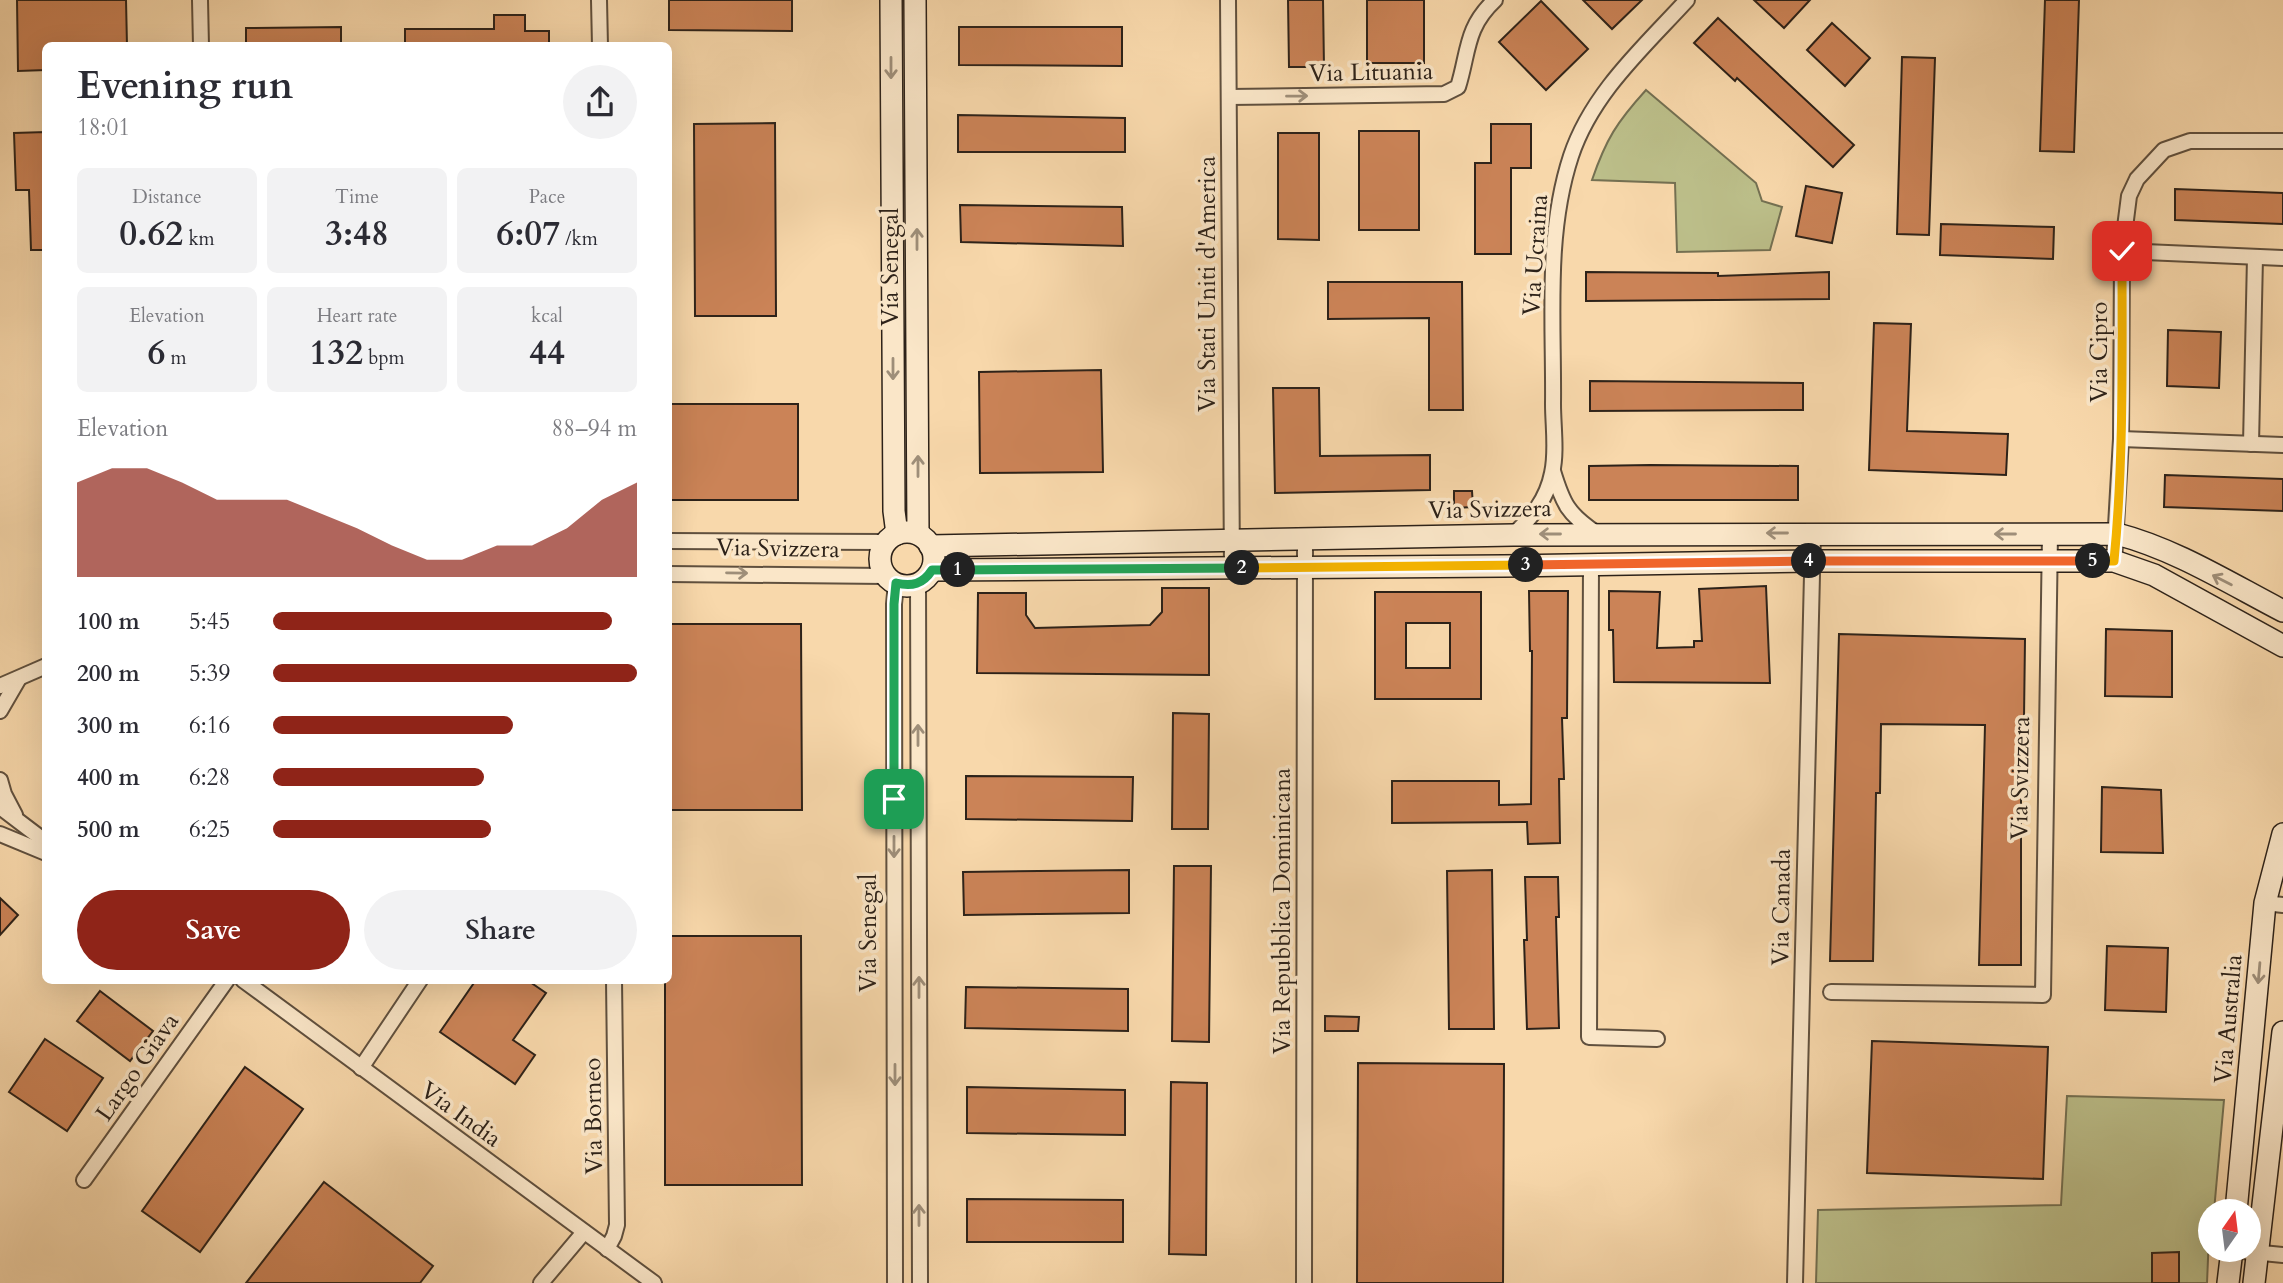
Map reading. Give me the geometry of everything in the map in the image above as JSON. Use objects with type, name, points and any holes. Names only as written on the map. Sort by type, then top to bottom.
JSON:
[{"type":"main road","name":"Via Senegal","points":[[891,0],[894,484],[908,539]]},
{"type":"main road","name":"Via Senegal","points":[[908,539],[915,0]]},
{"type":"main road","name":"Via Svizzera","points":[[908,539],[1305,540],[1597,534],[2117,534],[2141,540],[2173,554],[2283,611]]},
{"type":"main road","points":[[925,577],[934,562],[908,539],[880,559],[891,580],[911,585],[925,577],[1232,568],[1813,561],[2114,561],[2154,575],[2283,646]]},
{"type":"main road","name":"Via Australia","points":[[2237,1199],[2250,1077],[2283,834]]},
{"type":"main road","points":[[2261,1229],[2281,1078],[2283,1032]]},
{"type":"main road","points":[[2228,1283],[2231,1262]]},
{"type":"main road","points":[[2254,1283],[2257,1262]]},
{"type":"street","points":[[200,0],[201,42]]},
{"type":"street","points":[[599,0],[600,42]]},
{"type":"street","name":"Via Stati Uniti d'America","points":[[1228,0],[1232,568]]},
{"type":"street","name":"Via Lituania","points":[[1229,97],[1451,92],[1458,87],[1471,32],[1477,20],[1495,0]]},
{"type":"street","name":"Via Ucraina","points":[[1597,534],[1575,519],[1568,510],[1553,471],[1553,260],[1556,220],[1563,182],[1582,127],[1601,95],[1687,0]]},
{"type":"street","name":"Via Cipro","points":[[2114,561],[2121,439],[2122,251],[2129,196],[2137,179],[2164,150],[2190,141],[2283,141]]},
{"type":"street","points":[[2122,251],[2283,258]]},
{"type":"street","points":[[2251,444],[2255,257]]},
{"type":"street","points":[[2121,439],[2283,445]]},
{"type":"street","name":"Via Ucraina","points":[[1513,535],[1540,505],[1553,471]]},
{"type":"street","name":"Via Canada","points":[[1795,1283],[1813,533]]},
{"type":"street","name":"Via Svizzera","points":[[1831,992],[2043,995],[2050,534]]},
{"type":"street","name":"Via Svizzera","points":[[672,541],[908,539]]},
{"type":"street","name":"Via Repubblica Dominicana","points":[[1304,1283],[1305,540]]},
{"type":"street","points":[[1591,564],[1589,1037],[1657,1039]]},
{"type":"street","name":"Via Svizzera","points":[[672,574],[891,580]]},
{"type":"street","name":"Via Senegal","points":[[920,1283],[925,577]]},
{"type":"street","name":"Via Senegal","points":[[891,580],[894,604],[895,1283]]},
{"type":"street","points":[[0,686],[42,668]]},
{"type":"street","points":[[0,711],[18,680]]},
{"type":"street","points":[[0,780],[18,820]]},
{"type":"street","points":[[0,807],[42,839]]},
{"type":"street","points":[[0,834],[42,852]]},
{"type":"street","name":"Largo Giava","points":[[85,1180],[224,984]]},
{"type":"street","name":"Via India","points":[[248,984],[654,1283]]},
{"type":"street","points":[[361,1068],[417,984]]},
{"type":"street","name":"Via Borneo","points":[[607,1249],[617,1225],[614,984]]},
{"type":"street","points":[[2250,1077],[2281,1078]]},
{"type":"street","points":[[541,1283],[584,1232]]},
{"type":"street","points":[[2261,1252],[2283,1255]]},
{"type":"green space","points":[[1646,90],[1756,183],[1762,201],[1782,207],[1770,250],[1677,252],[1675,183],[1592,180],[1613,132]]},
{"type":"green space","points":[[2067,1096],[2224,1100],[2215,1199],[2198,1199],[2198,1262],[2208,1262],[2207,1283],[1816,1283],[1818,1210],[2061,1205]]},
{"type":"building","points":[[17,0],[126,0],[127,42],[42,42],[42,70],[18,71]]},
{"type":"building","points":[[669,0],[792,0],[792,31],[669,30]]},
{"type":"building","points":[[1288,0],[1323,0],[1324,67],[1289,67]]},
{"type":"building","points":[[1367,0],[1424,0],[1424,63],[1367,63]]},
{"type":"building","points":[[1583,0],[1642,0],[1612,29]]},
{"type":"building","points":[[1754,0],[1810,0],[1784,28]]},
{"type":"building","points":[[2045,0],[2079,0],[2074,152],[2040,151]]},
{"type":"building","points":[[1541,1],[1588,49],[1546,90],[1499,42]]},
{"type":"building","points":[[494,15],[525,15],[525,31],[549,31],[549,42],[405,42],[405,29],[494,29]]},
{"type":"building","points":[[1718,18],[1854,145],[1833,167],[1737,78],[1735,81],[1694,43]]},
{"type":"building","points":[[1832,23],[1870,58],[1845,86],[1807,50]]},
{"type":"building","points":[[341,27],[341,42],[246,42],[246,28]]},
{"type":"building","points":[[959,27],[1122,27],[1122,66],[959,65]]},
{"type":"building","points":[[1902,57],[1935,58],[1929,235],[1897,234]]},
{"type":"building","points":[[958,115],[1125,118],[1125,152],[958,152]]},
{"type":"building","points":[[775,123],[776,316],[695,316],[694,124]]},
{"type":"building","points":[[1491,124],[1531,124],[1531,168],[1511,168],[1511,254],[1475,254],[1475,163],[1491,163]]},
{"type":"building","points":[[1359,131],[1419,131],[1419,230],[1359,230]]},
{"type":"building","points":[[42,132],[42,250],[31,250],[29,190],[16,190],[14,133]]},
{"type":"building","points":[[1278,133],[1319,133],[1319,240],[1278,239]]},
{"type":"building","points":[[1806,186],[1842,193],[1832,243],[1796,236]]},
{"type":"building","points":[[2175,189],[2283,193],[2283,224],[2175,220]]},
{"type":"building","points":[[960,205],[1122,207],[1123,246],[961,242]]},
{"type":"building","points":[[1941,224],[2054,227],[2053,259],[1940,255]]},
{"type":"building","points":[[1586,272],[1718,273],[1718,276],[1829,272],[1829,299],[1586,301]]},
{"type":"building","points":[[1328,282],[1462,282],[1463,410],[1429,410],[1429,318],[1328,319]]},
{"type":"building","points":[[1874,323],[1911,324],[1907,431],[2008,434],[2006,475],[1869,470]]},
{"type":"building","points":[[2168,330],[2221,332],[2219,388],[2167,386]]},
{"type":"building","points":[[1101,370],[1103,472],[980,473],[979,372]]},
{"type":"building","points":[[1590,381],[1803,383],[1803,410],[1590,411]]},
{"type":"building","points":[[1273,388],[1319,388],[1320,456],[1430,455],[1430,490],[1275,493]]},
{"type":"building","points":[[672,404],[798,404],[798,500],[672,500]]},
{"type":"building","points":[[1589,466],[1798,466],[1798,500],[1589,500]]},
{"type":"building","points":[[2165,475],[2283,479],[2283,511],[2164,507]]},
{"type":"building","points":[[1454,491],[1472,491],[1473,507],[1454,508]]},
{"type":"building","points":[[1766,586],[1770,683],[1614,682],[1613,630],[1609,630],[1609,591],[1660,592],[1657,648],[1694,647],[1694,641],[1702,641],[1699,589]]},
{"type":"building","points":[[1162,588],[1209,588],[1209,675],[977,673],[978,593],[1026,593],[1026,615],[1035,628],[1150,625],[1162,612]]},
{"type":"building","points":[[1529,591],[1568,591],[1567,718],[1562,718],[1564,779],[1559,779],[1560,843],[1528,844],[1527,822],[1392,823],[1392,781],[1499,781],[1499,805],[1531,804],[1532,651]]},
{"type":"building","points":[[1375,592],[1481,592],[1481,699],[1375,699]],"holes":[[[1406,623],[1450,623],[1450,668],[1406,668]]]},
{"type":"building","points":[[672,624],[801,624],[802,810],[672,810]]},
{"type":"building","points":[[2106,629],[2172,631],[2172,697],[2105,696]]},
{"type":"building","points":[[1839,634],[2025,639],[2021,965],[1979,965],[1985,725],[1881,724],[1880,793],[1876,793],[1873,961],[1830,961]]},
{"type":"building","points":[[1173,713],[1209,714],[1208,829],[1172,829]]},
{"type":"building","points":[[966,776],[1133,777],[1132,821],[966,819]]},
{"type":"building","points":[[2102,787],[2161,790],[2163,853],[2101,852]]},
{"type":"building","points":[[1174,866],[1211,866],[1209,1042],[1172,1041]]},
{"type":"building","points":[[1129,870],[1129,913],[964,915],[963,872]]},
{"type":"building","points":[[1492,870],[1494,1029],[1449,1029],[1447,871]]},
{"type":"building","points":[[1525,877],[1558,877],[1559,917],[1556,917],[1559,1028],[1527,1029]]},
{"type":"building","points":[[0,898],[18,915],[0,935]]},
{"type":"building","points":[[672,936],[801,936],[802,1185],[665,1185],[665,984],[672,984]]},
{"type":"building","points":[[2107,946],[2168,948],[2166,1012],[2105,1010]]},
{"type":"building","points":[[473,984],[533,984],[546,993],[513,1040],[535,1055],[515,1084],[440,1032]]},
{"type":"building","points":[[966,987],[1128,989],[1128,1031],[965,1028]]},
{"type":"building","points":[[100,991],[153,1031],[130,1061],[77,1021]]},
{"type":"building","points":[[1325,1016],[1359,1017],[1358,1031],[1325,1031]]},
{"type":"building","points":[[45,1039],[103,1078],[67,1131],[9,1092]]},
{"type":"building","points":[[1872,1041],[2048,1047],[2043,1179],[1867,1173]]},
{"type":"building","points":[[1358,1063],[1504,1064],[1503,1283],[1357,1283]]},
{"type":"building","points":[[245,1067],[303,1109],[200,1252],[142,1211]]},
{"type":"building","points":[[1171,1082],[1207,1083],[1206,1255],[1169,1254]]},
{"type":"building","points":[[967,1087],[1125,1090],[1125,1135],[967,1133]]},
{"type":"building","points":[[324,1182],[433,1266],[420,1283],[246,1283]]},
{"type":"building","points":[[967,1199],[1123,1200],[1123,1242],[967,1242]]},
{"type":"building","points":[[2179,1252],[2179,1283],[2152,1283],[2152,1253]]},
{"type":"route","points":[[894,799],[896,583],[918,583],[932,570],[1813,561],[2114,561],[2121,439],[2122,251]]}]
